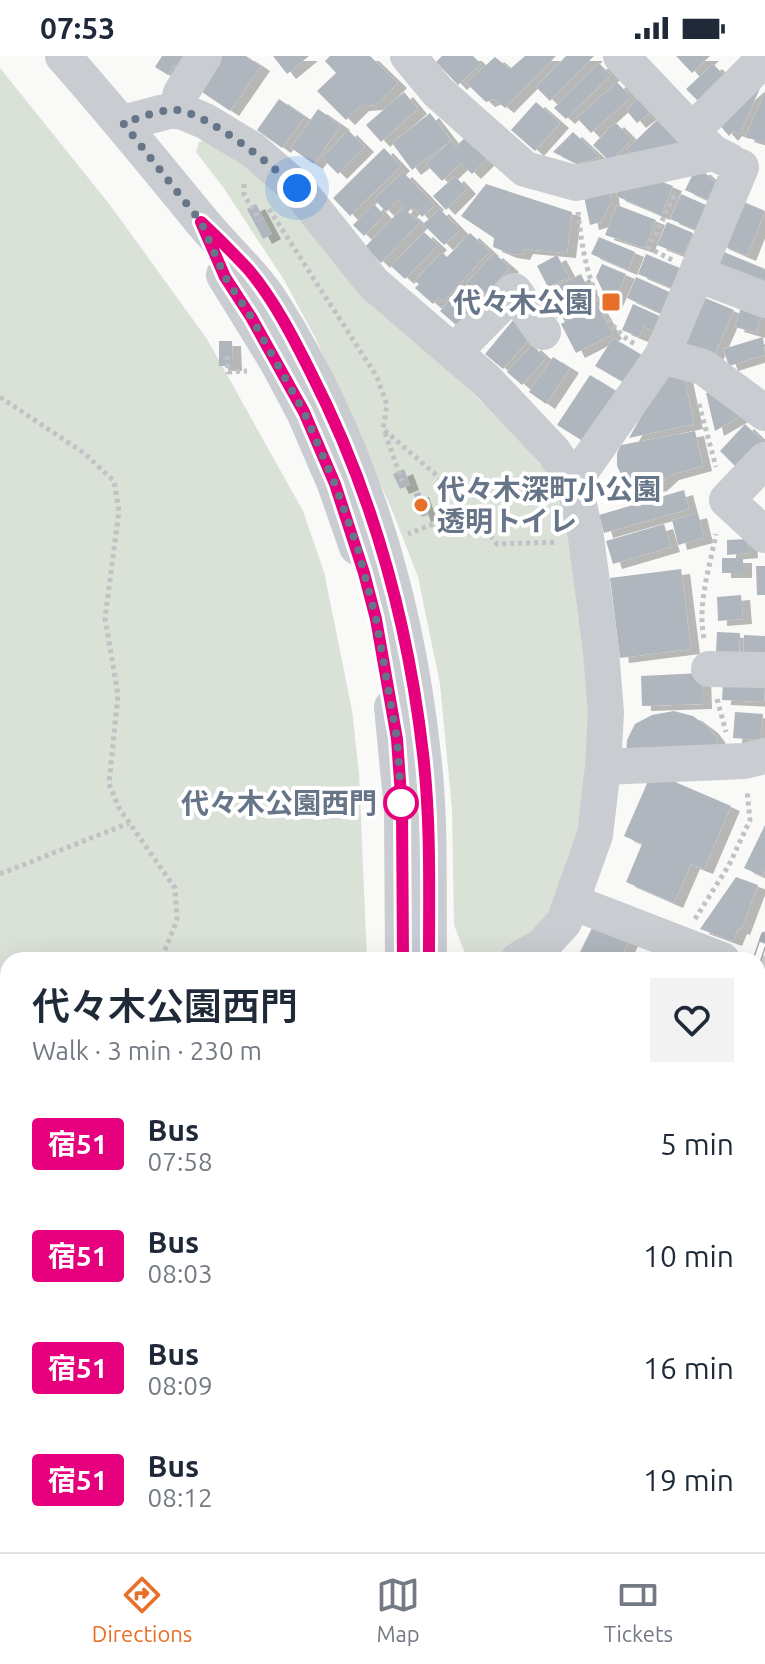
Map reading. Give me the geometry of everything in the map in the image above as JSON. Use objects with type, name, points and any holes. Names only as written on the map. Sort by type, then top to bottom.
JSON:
[{"type":"street","points":[[63,56],[123,123],[201,222],[248,270],[273,304],[300,352],[359,475],[382,543],[415,691],[427,810],[429,952]]},
{"type":"street","points":[[176,109],[181,93],[204,56]]},
{"type":"street","points":[[621,56],[693,149]]},
{"type":"street","points":[[392,58],[438,92],[525,169],[576,183],[693,149],[712,152],[753,170],[697,274],[676,361],[574,481]]},
{"type":"street","points":[[693,149],[765,58]]},
{"type":"street","points":[[123,123],[176,109],[205,121],[253,150],[297,188],[373,283],[486,380],[553,451],[574,481],[586,537],[601,651],[606,713],[603,767],[595,835],[572,902],[564,922],[542,946],[532,952]]},
{"type":"street","points":[[201,222],[225,277],[304,412],[335,484],[358,549],[376,619],[397,739],[402,810],[403,952]]},
{"type":"street","points":[[697,274],[765,300]]},
{"type":"street","points":[[454,352],[514,291],[543,332]]},
{"type":"street","points":[[676,361],[703,367],[765,413]]},
{"type":"street","points":[[765,460],[727,500],[765,535]]},
{"type":"street","points":[[709,669],[765,670]]},
{"type":"street","points":[[603,767],[754,758]]},
{"type":"street","points":[[572,902],[702,952]]},
{"type":"path","points":[[693,149],[685,173],[649,248],[697,274]]},
{"type":"path","points":[[244,176],[252,186]]},
{"type":"path","points":[[576,183],[585,264],[599,299],[616,331],[626,339],[676,361],[727,500],[717,529],[705,590],[702,629],[709,669],[729,743],[754,758],[750,820],[729,865],[681,944]]},
{"type":"path","points":[[268,207],[377,377],[387,405],[383,429],[402,481]]},
{"type":"path","points":[[227,356],[228,372],[258,370]]},
{"type":"path","points":[[0,397],[84,453],[114,481],[119,511],[105,618],[118,695],[109,784],[119,808],[175,888],[177,920],[164,952]]},
{"type":"path","points":[[383,429],[434,473],[497,544],[558,542],[586,537]]},
{"type":"path","points":[[401,536],[441,521],[475,517]]},
{"type":"path","points":[[0,874],[129,823]]},
{"type":"shaded area","points":[[0,68],[110,205],[207,339],[303,511],[324,572],[352,710],[359,773],[367,952],[0,952]]},
{"type":"shaded area","points":[[210,139],[262,171],[535,458],[558,486],[572,528],[592,671],[586,815],[546,922],[519,945],[504,952],[464,952],[454,925],[452,809],[440,684],[418,577],[392,510],[315,337],[284,280],[223,187],[196,152],[199,142]]},
{"type":"building","points":[[162,56],[186,56],[178,68],[174,65],[168,75],[155,67]]},
{"type":"building","points":[[222,56],[246,56],[261,66],[230,111],[199,90]]},
{"type":"building","points":[[273,56],[309,56],[287,74]]},
{"type":"building","points":[[330,56],[370,56],[398,83],[376,105],[360,106],[346,120],[317,91],[336,73],[325,61]]},
{"type":"building","points":[[442,56],[473,56],[481,64],[458,85],[436,62]]},
{"type":"building","points":[[525,56],[556,56],[505,108],[494,99],[486,102],[466,83],[495,57],[510,69]]},
{"type":"building","points":[[566,56],[594,56],[550,101],[536,87]]},
{"type":"building","points":[[676,56],[710,56],[692,73]]},
{"type":"building","points":[[599,63],[611,75],[566,119],[554,108]]},
{"type":"building","points":[[713,64],[730,81],[703,106],[686,89]]},
{"type":"building","points":[[764,79],[740,134],[733,131],[729,136],[717,122]]},
{"type":"building","points":[[617,82],[631,97],[591,133],[577,118]]},
{"type":"building","points":[[404,92],[418,109],[381,142],[366,125]]},
{"type":"building","points":[[765,92],[765,143],[745,137]]},
{"type":"building","points":[[639,98],[651,112],[637,123],[626,110]]},
{"type":"building","points":[[279,99],[305,117],[282,148],[257,130]]},
{"type":"building","points":[[536,102],[560,123],[535,151],[511,130]]},
{"type":"building","points":[[318,109],[341,125],[314,164],[291,148]]},
{"type":"building","points":[[430,113],[451,140],[412,170],[392,143]]},
{"type":"building","points":[[657,120],[683,146],[634,156],[627,149]]},
{"type":"building","points":[[615,122],[632,139],[610,162],[593,145]]},
{"type":"building","points":[[348,130],[365,147],[338,174],[322,158]]},
{"type":"building","points":[[573,132],[600,157],[577,164],[553,152]]},
{"type":"building","points":[[467,136],[488,158],[472,174],[461,163],[442,181],[426,164],[451,141],[456,146]]},
{"type":"building","points":[[384,148],[401,166],[350,216],[333,198]]},
{"type":"building","points":[[695,170],[702,170],[723,190],[716,204],[685,190]]},
{"type":"building","points":[[403,172],[435,205],[422,217],[413,207],[408,212],[420,222],[381,263],[365,247],[404,206],[398,200],[386,212],[374,199]]},
{"type":"building","points":[[455,176],[467,189],[446,210],[433,196]]},
{"type":"building","points":[[655,179],[673,186],[661,215],[616,196],[620,186]]},
{"type":"building","points":[[486,184],[572,212],[567,253],[524,249],[521,255],[493,247],[494,238],[461,216]]},
{"type":"building","points":[[609,187],[611,202],[601,222],[590,225],[583,192]]},
{"type":"building","points":[[681,194],[713,208],[703,233],[670,219]]},
{"type":"building","points":[[737,199],[765,211],[747,256],[719,244]]},
{"type":"building","points":[[256,204],[272,234],[263,239],[247,209]]},
{"type":"building","points":[[374,204],[384,215],[364,236],[353,225]]},
{"type":"building","points":[[617,205],[656,220],[645,248],[605,235]]},
{"type":"building","points":[[440,209],[460,230],[444,245],[423,224]]},
{"type":"building","points":[[667,222],[693,233],[683,255],[657,245]]},
{"type":"building","points":[[424,232],[438,245],[405,279],[391,266]]},
{"type":"building","points":[[470,233],[490,251],[444,301],[439,297],[433,304],[415,288],[419,284],[415,281],[442,252],[447,257]]},
{"type":"building","points":[[599,237],[635,252],[628,270],[591,254]]},
{"type":"building","points":[[719,250],[765,269],[765,292],[710,269]]},
{"type":"building","points":[[494,253],[510,267],[482,299],[466,284]]},
{"type":"building","points":[[646,254],[687,271],[679,291],[638,274]]},
{"type":"building","points":[[557,255],[569,277],[548,287],[537,266]]},
{"type":"building","points":[[602,264],[626,274],[611,308],[596,277]]},
{"type":"building","points":[[581,274],[594,301],[557,319],[543,293]]},
{"type":"building","points":[[636,277],[676,295],[667,316],[627,298]]},
{"type":"building","points":[[466,289],[483,304],[456,325],[440,311],[458,290],[461,294]]},
{"type":"building","points":[[698,295],[734,310],[713,358],[677,343]]},
{"type":"building","points":[[633,304],[666,319],[660,334],[644,327],[639,337],[622,330]]},
{"type":"building","points":[[742,304],[763,310],[756,333],[735,327]]},
{"type":"building","points":[[597,305],[613,334],[576,353],[561,324]]},
{"type":"building","points":[[514,319],[533,335],[503,369],[485,354]]},
{"type":"building","points":[[763,337],[765,355],[729,366],[723,349]]},
{"type":"building","points":[[613,338],[645,357],[628,385],[595,366]]},
{"type":"building","points":[[219,341],[232,341],[233,366],[219,366]]},
{"type":"building","points":[[532,345],[546,358],[522,385],[507,372]]},
{"type":"building","points":[[553,357],[570,368],[546,404],[529,392]]},
{"type":"building","points":[[668,369],[683,372],[694,424],[629,438]]},
{"type":"building","points":[[590,375],[619,393],[586,443],[557,425]]},
{"type":"building","points":[[717,392],[741,416],[715,431],[706,393]]},
{"type":"building","points":[[745,424],[764,442],[738,469],[720,451]]},
{"type":"building","points":[[695,431],[703,466],[670,475],[658,486],[638,491],[623,478],[617,466],[617,453],[621,445]]},
{"type":"building","points":[[404,469],[410,485],[400,489],[393,474]]},
{"type":"building","points":[[684,490],[689,509],[604,533],[599,515]]},
{"type":"building","name":"代々木深町小公園 透明トイレ","points":[[420,492],[428,515],[422,517],[414,494]]},
{"type":"building","points":[[698,513],[704,538],[678,545],[672,520]]},
{"type":"building","points":[[664,524],[671,547],[613,564],[606,541]]},
{"type":"building","points":[[748,539],[749,553],[727,555],[727,540]]},
{"type":"building","points":[[722,558],[743,558],[743,573],[722,573]]},
{"type":"building","points":[[756,566],[765,566],[765,595],[757,595]]},
{"type":"building","points":[[681,569],[691,649],[620,658],[610,578]]},
{"type":"building","points":[[741,595],[743,619],[718,621],[717,597]]},
{"type":"building","points":[[717,632],[740,633],[739,653],[716,652]]},
{"type":"building","points":[[744,635],[765,636],[765,663],[743,662]]},
{"type":"building","points":[[702,673],[703,704],[642,706],[641,676]]},
{"type":"building","points":[[723,682],[765,683],[764,702],[722,700]]},
{"type":"building","points":[[674,711],[693,716],[709,728],[719,748],[626,756],[627,740],[635,724],[652,715]]},
{"type":"building","points":[[735,712],[763,714],[761,740],[733,738]]},
{"type":"building","points":[[652,772],[731,806],[704,869],[691,864],[674,903],[626,882],[642,844],[624,836]]},
{"type":"building","points":[[765,825],[765,871],[762,876],[744,868]]},
{"type":"building","points":[[736,877],[758,885],[741,930],[738,929],[733,941],[700,929]]},
{"type":"building","points":[[595,922],[630,939],[624,952],[580,952]]},
{"type":"railway","points":[[760,952],[765,936]]},
{"type":"bus line","name":"宿51","points":[[403,952],[402,810],[397,739],[376,619],[358,549],[335,484],[304,412],[225,277],[201,222],[248,270],[273,304],[327,405],[359,475],[382,543],[415,691],[423,757],[429,952]]},
{"type":"place","name":"代々木公園","points":[[611,302]]},
{"type":"place","name":"代々木深町小公園 透明トイレ","points":[[421,505]]},
{"type":"place","name":"代々木公園西門","points":[[401,803]]},
{"type":"route","points":[[297,188],[253,150],[205,121],[176,109],[123,123],[201,222],[225,277],[304,412],[335,484],[358,549],[376,619],[397,739],[402,810],[401,803]]}]
